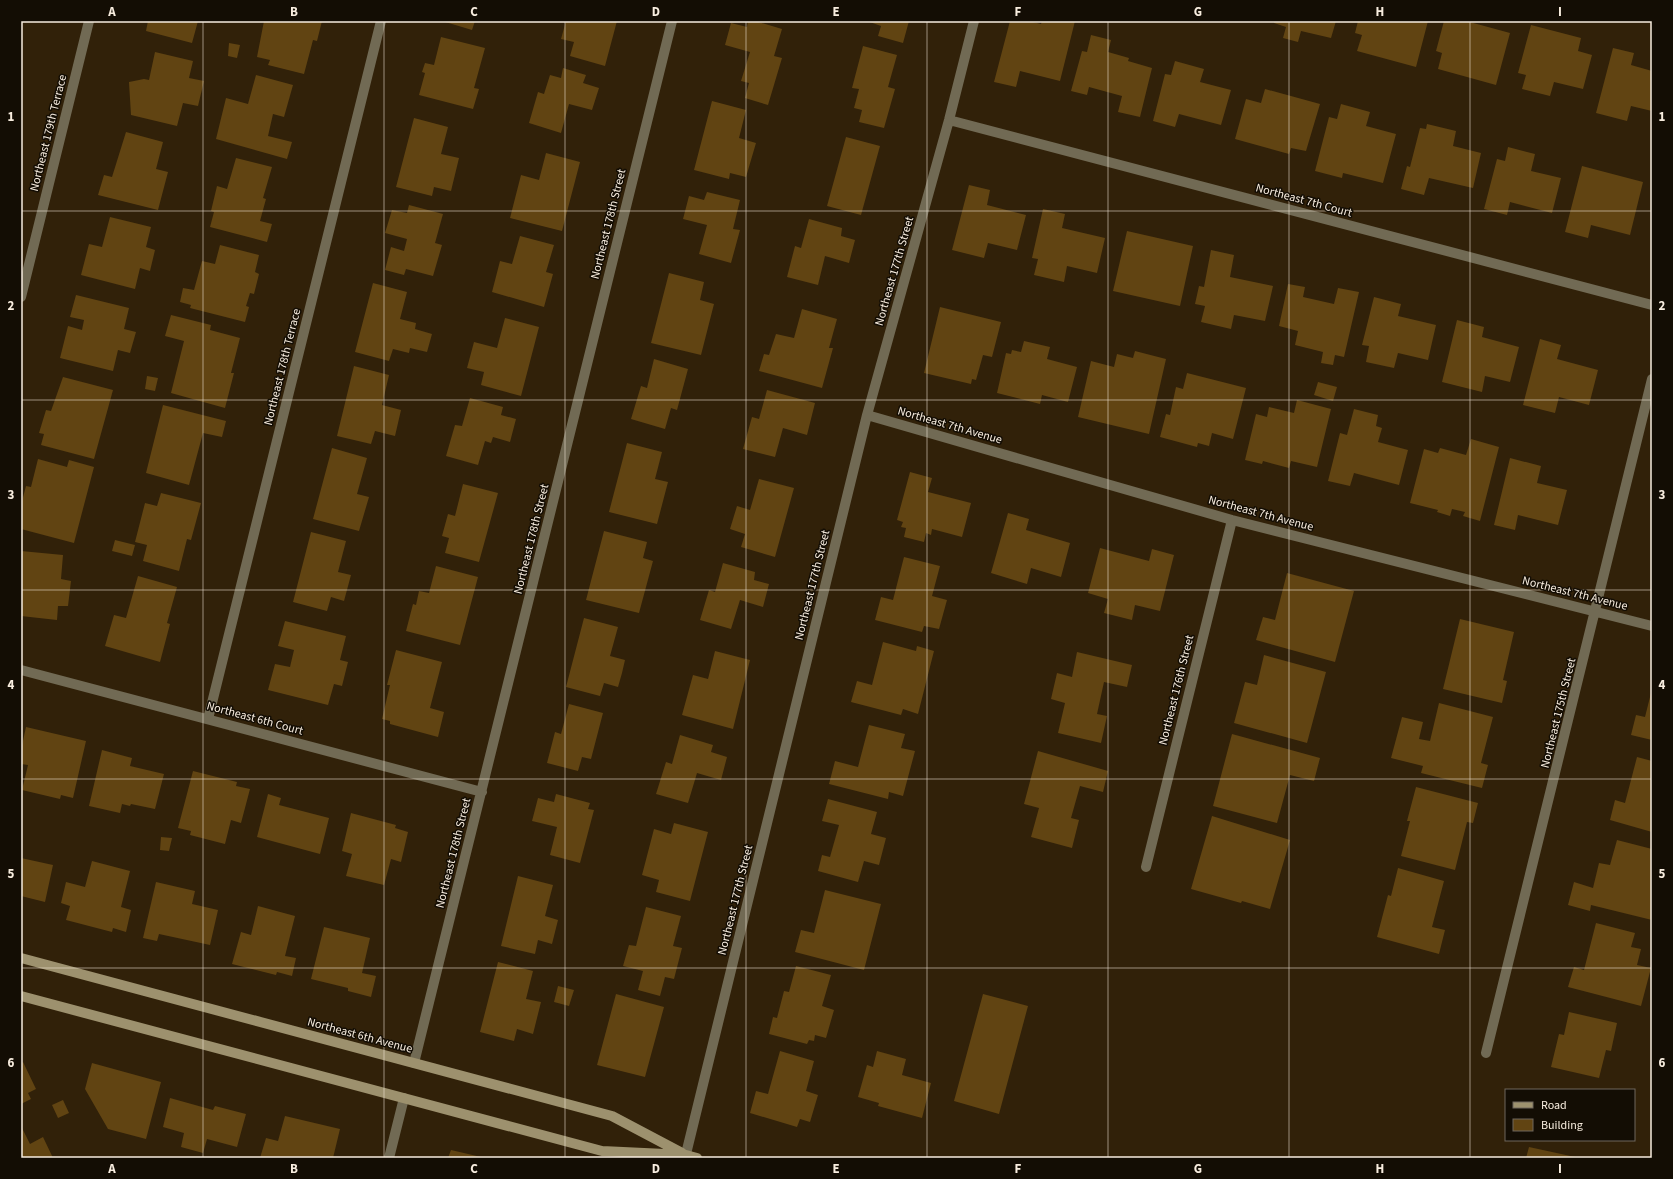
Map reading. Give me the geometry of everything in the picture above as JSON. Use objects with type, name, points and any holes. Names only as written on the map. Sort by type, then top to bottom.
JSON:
[{"type":"main road","name":"Northeast 6th Avenue","points":[[21,958],[612,1116],[685,1156]]},
{"type":"main road","name":"Northeast 6th Avenue","points":[[21,996],[602,1151],[697,1158]]},
{"type":"street","name":"Northeast 179th Terrace","points":[[21,297],[89,21]]},
{"type":"street","name":"Northeast 178th Terrace","points":[[208,719],[381,21]]},
{"type":"street","name":"Northeast 178th Street","points":[[414,1063],[672,21]]},
{"type":"street","name":"Northeast 177th Street","points":[[685,1156],[867,415],[949,120],[974,21]]},
{"type":"street","name":"Northeast 7th Court","points":[[949,120],[1652,305]]},
{"type":"street","name":"Northeast 175th Street","points":[[1486,1053],[1596,612],[1652,379]]},
{"type":"street","name":"Northeast 7th Avenue","points":[[867,415],[1232,520],[1652,626]]},
{"type":"street","name":"Northeast 176th Street","points":[[1146,867],[1232,520]]},
{"type":"street","name":"Northeast 6th Court","points":[[21,670],[482,792]]},
{"type":"street","points":[[389,1158],[404,1098]]},
{"type":"building","points":[[148,21],[198,21],[192,43],[146,31]]},
{"type":"building","points":[[264,21],[322,21],[317,41],[313,40],[304,74],[268,65],[270,60],[257,57]]},
{"type":"building","points":[[442,21],[475,21],[472,30]]},
{"type":"building","points":[[566,21],[617,21],[605,66],[570,56],[574,42],[561,39]]},
{"type":"building","points":[[748,21],[755,21],[782,29],[774,56],[782,58],[768,105],[745,98],[749,83],[741,81],[750,52],[725,45],[731,23],[747,27]]},
{"type":"building","points":[[867,21],[909,21],[903,43],[878,36],[881,26]]},
{"type":"building","points":[[1010,21],[1029,21],[1041,24],[1042,21],[1075,21],[1060,81],[1020,71],[1016,87],[994,82]]},
{"type":"building","points":[[1274,21],[1336,21],[1331,38],[1301,31],[1298,42],[1283,38],[1286,27],[1274,23]]},
{"type":"building","points":[[1358,21],[1428,21],[1416,67],[1357,51],[1362,35],[1355,33]]},
{"type":"building","points":[[1444,21],[1466,21],[1510,33],[1496,85],[1438,69],[1442,53],[1436,51]]},
{"type":"building","points":[[1531,25],[1581,38],[1578,51],[1592,55],[1583,89],[1554,82],[1550,96],[1522,89],[1526,75],[1518,73]]},
{"type":"building","points":[[1091,35],[1111,40],[1108,52],[1129,58],[1128,61],[1152,68],[1140,117],[1118,112],[1122,96],[1089,87],[1087,95],[1071,91],[1082,51],[1087,52]]},
{"type":"building","points":[[441,37],[485,48],[474,88],[479,89],[473,109],[419,95],[425,73],[422,72],[425,63],[434,65]]},
{"type":"building","points":[[229,43],[240,45],[237,58],[228,56]]},
{"type":"building","points":[[863,46],[897,55],[888,87],[895,89],[884,128],[859,122],[862,110],[854,108],[859,89],[852,88]]},
{"type":"building","points":[[1613,48],[1634,53],[1631,65],[1652,71],[1652,111],[1631,106],[1627,121],[1596,113]]},
{"type":"building","points":[[155,52],[193,61],[189,78],[204,81],[198,106],[183,103],[177,126],[131,115],[129,82],[144,79],[149,80]]},
{"type":"building","points":[[1175,61],[1204,69],[1200,82],[1231,90],[1221,125],[1179,114],[1175,127],[1153,121],[1165,74],[1171,75]]},
{"type":"building","points":[[563,68],[586,75],[583,83],[599,88],[592,110],[569,104],[561,133],[529,123],[538,92],[544,94],[550,75],[561,78]]},
{"type":"building","points":[[256,75],[293,85],[284,117],[273,114],[268,136],[292,142],[287,159],[216,139],[226,98],[248,104]]},
{"type":"building","points":[[1265,89],[1320,104],[1306,151],[1291,148],[1289,154],[1235,139],[1246,99],[1261,103]]},
{"type":"building","points":[[712,101],[746,110],[739,138],[756,143],[746,177],[730,173],[729,179],[694,170]]},
{"type":"building","points":[[1341,104],[1370,112],[1366,126],[1396,134],[1383,183],[1343,173],[1342,178],[1315,171],[1329,117],[1337,119]]},
{"type":"building","points":[[414,118],[448,127],[441,154],[459,158],[451,191],[434,187],[432,196],[396,187]]},
{"type":"building","points":[[1427,124],[1456,131],[1453,146],[1481,153],[1473,188],[1429,178],[1424,195],[1401,189],[1407,166],[1410,167],[1420,128],[1426,129]]},
{"type":"building","points":[[126,132],[163,142],[156,169],[168,172],[158,210],[98,195],[104,175],[112,177]]},
{"type":"building","points":[[846,137],[880,146],[861,215],[827,206]]},
{"type":"building","points":[[1508,147],[1535,154],[1531,171],[1561,178],[1552,213],[1510,202],[1507,215],[1484,209],[1497,159],[1505,161]]},
{"type":"building","points":[[546,153],[580,162],[562,231],[510,218],[521,175],[539,180]]},
{"type":"building","points":[[236,158],[272,167],[263,198],[266,199],[260,221],[272,224],[267,242],[210,227],[214,212],[211,211],[217,186],[227,189]]},
{"type":"building","points":[[1582,166],[1643,182],[1630,235],[1591,225],[1588,238],[1565,232]]},
{"type":"building","points":[[969,185],[990,190],[987,205],[1026,215],[1017,250],[988,243],[984,258],[952,250]]},
{"type":"building","points":[[707,192],[740,200],[733,229],[740,230],[731,263],[699,254],[707,225],[683,219],[689,196],[704,200]]},
{"type":"building","points":[[409,205],[443,214],[435,243],[442,245],[433,276],[406,269],[404,275],[385,270],[391,247],[404,251],[407,239],[385,233],[392,210],[407,213]]},
{"type":"building","points":[[1043,209],[1065,214],[1062,228],[1105,238],[1097,273],[1067,266],[1064,282],[1034,275],[1038,259],[1032,258]]},
{"type":"building","points":[[110,217],[151,227],[146,247],[155,250],[150,271],[140,268],[135,289],[81,275],[89,244],[102,247]]},
{"type":"building","points":[[809,219],[842,228],[841,236],[855,240],[849,263],[825,256],[818,285],[787,277],[795,246],[801,248]]},
{"type":"building","points":[[1127,231],[1193,246],[1180,306],[1113,291]]},
{"type":"building","points":[[520,236],[554,245],[546,272],[553,274],[544,307],[492,292],[500,261],[512,264]]},
{"type":"building","points":[[220,245],[259,255],[255,272],[259,274],[254,294],[250,293],[246,306],[249,307],[245,322],[190,308],[191,305],[180,302],[183,288],[194,290],[202,261],[215,264]]},
{"type":"building","points":[[1211,250],[1234,255],[1230,277],[1273,286],[1265,321],[1234,315],[1231,329],[1201,322],[1205,306],[1195,304],[1199,286],[1204,287]]},
{"type":"building","points":[[669,273],[704,282],[700,300],[714,304],[701,355],[651,343]]},
{"type":"building","points":[[373,283],[407,292],[400,319],[416,323],[415,329],[432,334],[427,352],[410,348],[409,353],[393,349],[389,361],[355,352]]},
{"type":"building","points":[[1288,284],[1305,287],[1303,297],[1334,304],[1338,288],[1359,292],[1344,357],[1335,355],[1333,365],[1321,363],[1323,352],[1295,345],[1298,331],[1279,326]]},
{"type":"building","points":[[76,295],[129,308],[124,329],[136,332],[130,353],[118,350],[113,371],[60,358],[68,326],[82,330],[84,320],[70,317]]},
{"type":"building","points":[[1374,297],[1401,304],[1398,316],[1436,325],[1428,360],[1398,353],[1394,368],[1366,362],[1369,346],[1362,345]]},
{"type":"building","points":[[940,307],[1001,322],[992,357],[983,355],[976,380],[972,379],[971,384],[924,373]]},
{"type":"building","points":[[802,309],[837,319],[829,348],[833,348],[822,388],[759,371],[764,354],[769,355],[776,334],[794,338]]},
{"type":"building","points":[[171,315],[211,325],[210,330],[240,338],[231,373],[234,373],[225,408],[171,393],[184,341],[165,336]]},
{"type":"building","points":[[505,318],[539,327],[521,396],[481,385],[484,372],[467,368],[474,342],[497,348]]},
{"type":"building","points":[[1457,320],[1484,327],[1482,337],[1519,347],[1510,382],[1485,376],[1482,392],[1442,382]]},
{"type":"building","points":[[1540,339],[1561,345],[1557,359],[1598,370],[1589,405],[1559,397],[1555,413],[1523,405]]},
{"type":"building","points":[[1024,341],[1050,347],[1047,359],[1077,367],[1068,402],[1042,395],[1040,404],[997,393],[1006,353],[1011,354],[1012,350],[1021,352]]},
{"type":"building","points":[[1135,351],[1166,359],[1149,434],[1078,417],[1091,361],[1114,367],[1117,354],[1133,358]]},
{"type":"building","points":[[654,359],[688,369],[677,410],[671,408],[665,429],[631,419],[641,386],[647,388]]},
{"type":"building","points":[[354,366],[389,375],[382,405],[401,410],[395,436],[375,431],[371,444],[337,436]]},
{"type":"building","points":[[1187,373],[1246,388],[1233,439],[1212,433],[1209,446],[1198,443],[1197,447],[1160,437],[1166,414],[1170,415],[1176,387],[1183,389]]},
{"type":"building","points":[[147,376],[158,378],[155,391],[145,389]]},
{"type":"building","points":[[63,377],[113,390],[94,459],[41,445],[44,434],[39,433],[46,410],[51,411]]},
{"type":"building","points":[[1318,382],[1337,387],[1333,401],[1314,395]]},
{"type":"building","points":[[767,390],[815,403],[807,435],[783,428],[775,457],[743,449],[752,417],[759,419]]},
{"type":"building","points":[[470,398],[503,407],[501,415],[516,419],[510,442],[493,437],[491,443],[485,441],[478,465],[446,456],[455,425],[462,426]]},
{"type":"building","points":[[1297,400],[1331,409],[1317,467],[1291,461],[1289,468],[1263,461],[1262,464],[1245,460],[1256,414],[1267,417],[1269,407],[1294,413]]},
{"type":"building","points":[[163,405],[226,421],[222,437],[203,433],[189,485],[146,473]]},
{"type":"building","points":[[1354,409],[1378,415],[1376,426],[1382,428],[1378,442],[1408,450],[1399,485],[1354,473],[1350,486],[1328,481],[1340,433],[1347,435]]},
{"type":"building","points":[[1471,439],[1499,447],[1480,521],[1463,516],[1465,512],[1452,509],[1450,516],[1437,512],[1438,510],[1410,503],[1424,449],[1438,453],[1440,448],[1466,455]]},
{"type":"building","points":[[627,443],[662,452],[655,479],[668,482],[657,524],[609,512]]},
{"type":"building","points":[[332,448],[367,458],[357,494],[369,497],[359,531],[313,519]]},
{"type":"building","points":[[1510,458],[1541,466],[1537,483],[1567,490],[1558,525],[1518,515],[1515,530],[1494,525]]},
{"type":"building","points":[[38,459],[67,467],[69,460],[94,467],[74,543],[21,529],[21,505],[26,486],[31,487]]},
{"type":"building","points":[[910,472],[932,478],[928,492],[971,503],[962,537],[932,529],[931,535],[926,533],[924,542],[904,537],[906,528],[901,527],[903,522],[897,520]]},
{"type":"building","points":[[759,479],[794,488],[775,557],[741,547],[745,534],[730,529],[737,506],[750,510]]},
{"type":"building","points":[[463,484],[498,493],[479,562],[445,553],[449,538],[442,536],[448,514],[455,516]]},
{"type":"building","points":[[161,493],[201,503],[191,540],[187,539],[179,571],[143,561],[147,545],[135,542],[145,503],[157,506]]},
{"type":"building","points":[[1008,513],[1029,519],[1026,530],[1070,543],[1061,577],[1031,568],[1027,584],[991,573]]},
{"type":"building","points":[[604,531],[647,542],[643,558],[653,561],[639,613],[586,600]]},
{"type":"building","points":[[311,532],[346,541],[338,572],[351,575],[344,601],[331,597],[327,611],[293,602]]},
{"type":"building","points":[[115,540],[135,545],[132,556],[112,551]]},
{"type":"building","points":[[1100,548],[1149,561],[1152,549],[1174,555],[1160,611],[1135,605],[1132,620],[1104,613],[1108,599],[1088,593]]},
{"type":"building","points":[[21,551],[63,555],[61,579],[71,581],[68,606],[58,606],[57,620],[21,616]]},
{"type":"building","points":[[904,557],[940,566],[932,596],[947,600],[939,629],[924,626],[922,632],[875,620],[881,597],[893,600]]},
{"type":"building","points":[[723,563],[755,572],[754,580],[769,584],[763,607],[740,600],[731,629],[700,620],[709,590],[715,592]]},
{"type":"building","points":[[436,566],[478,577],[460,645],[406,631],[413,604],[416,605],[419,591],[429,593]]},
{"type":"building","points":[[1287,573],[1354,591],[1335,662],[1256,640],[1263,617],[1275,620]]},
{"type":"building","points":[[138,576],[177,587],[167,623],[170,624],[160,662],[105,646],[114,615],[126,618]]},
{"type":"building","points":[[584,618],[618,627],[610,656],[625,660],[618,687],[604,683],[600,696],[566,687]]},
{"type":"building","points":[[1460,619],[1514,632],[1503,680],[1507,681],[1502,703],[1443,689]]},
{"type":"building","points":[[285,621],[346,636],[340,660],[348,662],[342,686],[334,684],[328,705],[268,690],[275,664],[290,667],[294,650],[278,646]]},
{"type":"building","points":[[883,642],[916,651],[917,646],[934,651],[918,714],[903,709],[901,715],[851,702],[857,681],[872,685]]},
{"type":"building","points":[[396,650],[442,662],[430,708],[444,712],[438,737],[390,724],[390,721],[382,719],[390,685],[387,685]]},
{"type":"building","points":[[715,651],[750,660],[733,729],[682,715],[693,675],[708,679]]},
{"type":"building","points":[[1077,652],[1132,665],[1127,687],[1104,682],[1097,714],[1107,716],[1101,743],[1058,733],[1065,703],[1051,699],[1057,673],[1072,677]]},
{"type":"building","points":[[1264,655],[1326,672],[1307,743],[1234,723],[1245,682],[1257,685]]},
{"type":"building","points":[[1651,693],[1652,740],[1631,735],[1636,715],[1645,717]]},
{"type":"building","points":[[1439,703],[1493,717],[1481,763],[1488,765],[1482,788],[1421,773],[1423,766],[1391,758],[1402,717],[1423,722],[1419,739],[1430,741]]},
{"type":"building","points":[[569,704],[603,713],[591,759],[582,757],[578,771],[547,763],[555,732],[561,734]]},
{"type":"building","points":[[869,725],[905,734],[901,748],[915,751],[903,796],[889,792],[888,799],[829,784],[835,761],[858,767]]},
{"type":"building","points":[[26,727],[86,741],[73,798],[61,795],[60,799],[22,790],[28,765],[21,764],[21,750]]},
{"type":"building","points":[[1232,734],[1320,758],[1314,781],[1290,775],[1277,823],[1213,806]]},
{"type":"building","points":[[680,735],[713,745],[711,752],[727,757],[721,780],[697,773],[688,803],[656,794],[666,762],[672,764]]},
{"type":"building","points":[[102,750],[132,758],[130,766],[164,774],[155,809],[131,804],[130,806],[122,804],[120,813],[89,806]]},
{"type":"building","points":[[1038,751],[1108,771],[1103,792],[1080,786],[1071,818],[1079,820],[1072,848],[1031,837],[1039,808],[1024,804]]},
{"type":"building","points":[[1637,757],[1652,761],[1652,832],[1610,820],[1615,800],[1625,803]]},
{"type":"building","points":[[193,771],[237,782],[236,786],[250,789],[241,823],[231,820],[225,844],[190,835],[191,831],[178,828]]},
{"type":"building","points":[[1416,787],[1478,803],[1473,823],[1467,822],[1455,870],[1401,856],[1410,821],[1407,821]]},
{"type":"building","points":[[268,794],[281,798],[279,805],[329,818],[320,854],[257,837]]},
{"type":"building","points":[[556,794],[590,803],[588,809],[594,810],[580,863],[550,855],[557,827],[532,821],[538,798],[554,802]]},
{"type":"building","points":[[828,799],[877,812],[871,834],[886,838],[879,865],[864,861],[858,882],[818,871],[822,855],[830,857],[839,825],[822,821]]},
{"type":"building","points":[[351,813],[396,825],[395,828],[408,832],[401,862],[391,859],[384,885],[346,876],[352,854],[342,851]]},
{"type":"building","points":[[1212,816],[1290,840],[1270,909],[1242,901],[1241,903],[1191,889]]},
{"type":"building","points":[[674,823],[708,832],[690,901],[656,892],[659,880],[642,875],[654,829],[671,834]]},
{"type":"building","points":[[161,837],[172,838],[169,851],[160,850]]},
{"type":"building","points":[[1617,840],[1652,849],[1652,920],[1591,905],[1590,911],[1568,905],[1574,882],[1593,888],[1599,863],[1610,865]]},
{"type":"building","points":[[21,858],[53,865],[45,902],[21,896]]},
{"type":"building","points":[[92,861],[130,871],[121,907],[131,910],[126,932],[113,928],[112,932],[66,920],[70,906],[61,903],[66,882],[85,887]]},
{"type":"building","points":[[1398,868],[1444,881],[1432,927],[1445,930],[1439,954],[1377,937],[1388,895],[1391,896]]},
{"type":"building","points":[[518,876],[553,885],[545,916],[558,920],[552,944],[538,940],[535,954],[501,946]]},
{"type":"building","points":[[156,882],[195,891],[192,904],[218,910],[210,945],[159,934],[157,941],[143,938]]},
{"type":"building","points":[[825,890],[881,904],[864,970],[795,952],[801,930],[814,933]]},
{"type":"building","points":[[258,906],[295,916],[285,956],[296,958],[292,976],[277,972],[276,975],[232,964],[241,932],[251,935]]},
{"type":"building","points":[[646,907],[681,916],[673,946],[682,948],[674,979],[665,977],[660,996],[638,990],[643,971],[623,966],[629,945],[636,946]]},
{"type":"building","points":[[1596,923],[1635,933],[1631,947],[1641,949],[1637,965],[1651,968],[1641,1006],[1568,987],[1574,967],[1584,970]]},
{"type":"building","points":[[324,927],[370,938],[362,973],[376,976],[371,997],[348,991],[348,988],[311,979]]},
{"type":"building","points":[[498,962],[533,971],[526,999],[541,1002],[533,1034],[517,1029],[514,1041],[480,1032]]},
{"type":"building","points":[[796,966],[831,975],[822,1006],[834,1010],[826,1038],[815,1035],[814,1041],[809,1040],[807,1044],[769,1034],[773,1017],[777,1018],[784,991],[789,992]]},
{"type":"building","points":[[558,986],[574,990],[569,1006],[554,1002]]},
{"type":"building","points":[[616,994],[664,1007],[645,1077],[597,1065]]},
{"type":"building","points":[[983,994],[1028,1006],[999,1114],[954,1101]]},
{"type":"building","points":[[1569,1012],[1617,1023],[1611,1051],[1606,1050],[1599,1078],[1551,1067],[1559,1034],[1564,1035]]},
{"type":"building","points":[[780,1051],[814,1061],[806,1091],[818,1095],[810,1122],[800,1119],[797,1127],[750,1113],[756,1091],[768,1094]]},
{"type":"building","points":[[877,1051],[906,1059],[902,1075],[931,1083],[922,1118],[878,1106],[879,1103],[858,1097],[867,1065],[873,1067]]},
{"type":"building","points":[[23,1062],[36,1089],[28,1093],[31,1099],[21,1104],[21,1063]]},
{"type":"building","points":[[92,1063],[161,1082],[146,1139],[108,1129],[85,1089]]},
{"type":"building","points":[[170,1098],[213,1110],[215,1106],[246,1114],[237,1147],[207,1139],[203,1153],[181,1147],[184,1133],[163,1127]]},
{"type":"building","points":[[63,1100],[69,1113],[58,1118],[52,1105]]},
{"type":"building","points":[[285,1116],[340,1129],[333,1158],[260,1158],[266,1138],[278,1141]]},
{"type":"building","points":[[21,1126],[30,1144],[43,1137],[53,1158],[21,1158]]},
{"type":"building","points":[[1529,1147],[1575,1157],[1575,1158],[1526,1158]]},
{"type":"building","points":[[451,1150],[481,1157],[481,1158],[448,1158]]}]
